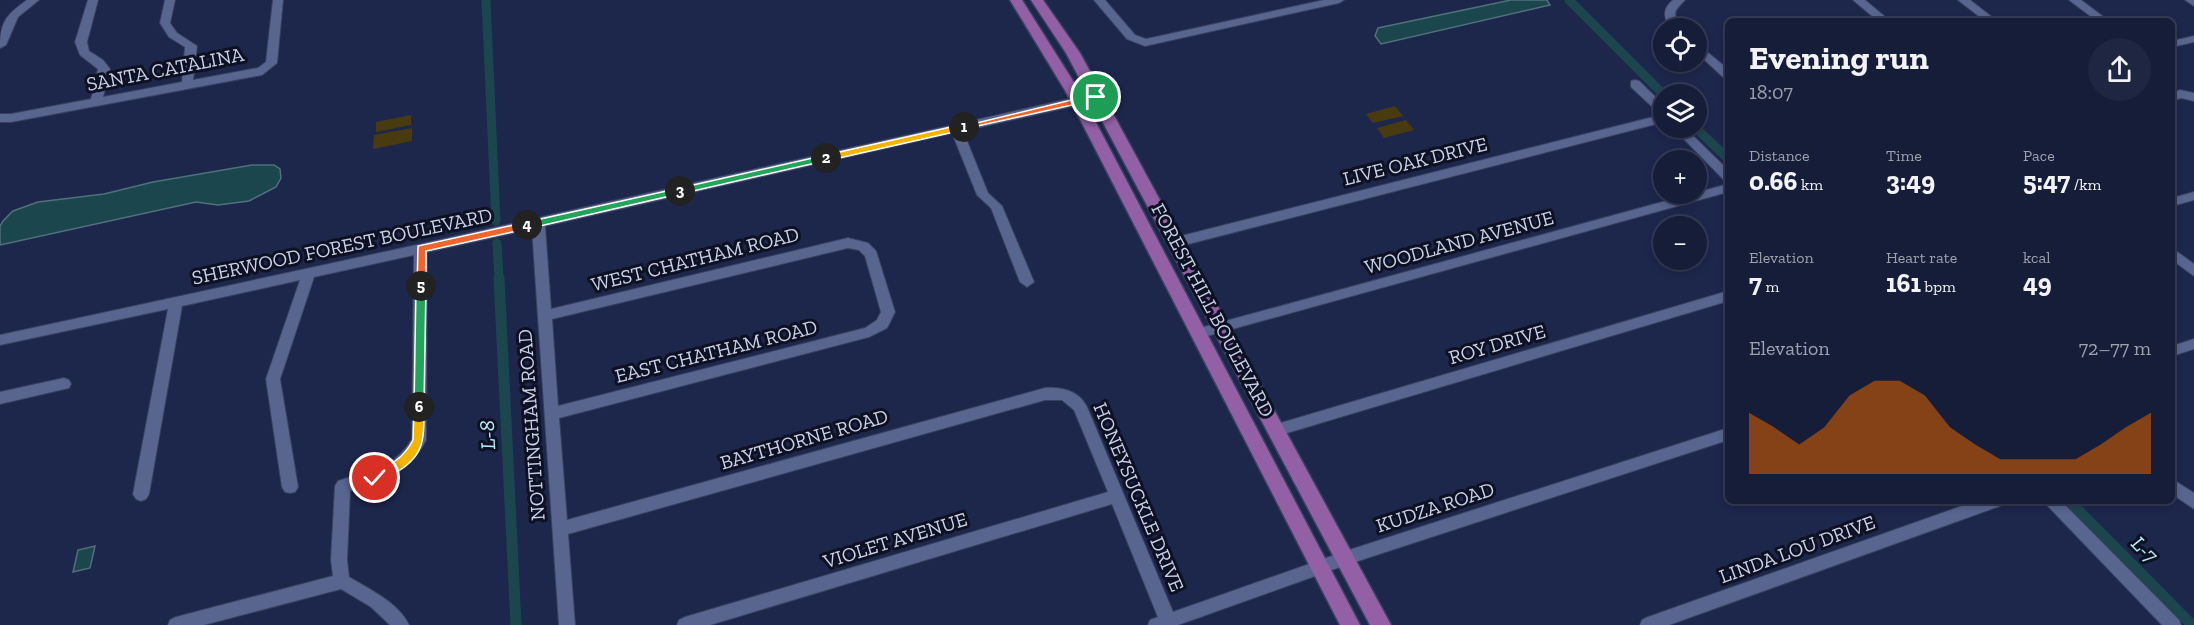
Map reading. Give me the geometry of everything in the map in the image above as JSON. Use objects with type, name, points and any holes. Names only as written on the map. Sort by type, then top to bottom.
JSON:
[{"type":"main road","name":"FOREST HILL BOULEVARD","points":[[1016,0],[1056,60],[1350,625]]},
{"type":"main road","name":"FOREST HILL BOULEVARD","points":[[1037,0],[1073,53],[1382,625]]},
{"type":"street","points":[[0,45],[13,15],[34,0]]},
{"type":"street","points":[[93,0],[81,42],[84,53],[104,69],[96,102]]},
{"type":"street","points":[[170,0],[165,23],[173,35],[191,46],[186,85]]},
{"type":"street","name":"SANTA CATALINA","points":[[0,117],[10,118],[262,71],[271,63],[278,0]]},
{"type":"street","points":[[1099,0],[1131,37],[1140,42],[1151,43],[1339,0]]},
{"type":"street","points":[[1670,18],[1671,7],[1680,0]]},
{"type":"street","points":[[1858,0],[1881,18]]},
{"type":"street","points":[[1963,0],[1988,18]]},
{"type":"street","points":[[2074,0],[2100,18]]},
{"type":"street","points":[[2190,0],[2194,3]]},
{"type":"street","points":[[2175,44],[2194,39]]},
{"type":"street","points":[[1707,53],[1723,64]]},
{"type":"street","points":[[1635,84],[1653,101]]},
{"type":"street","points":[[2175,96],[2180,94],[2194,98]]},
{"type":"street","name":"SHERWOOD FOREST BOULEVARD","points":[[0,340],[421,249],[1096,97]]},
{"type":"street","name":"LIVE OAK DRIVE","points":[[1177,242],[1653,121]]},
{"type":"street","points":[[956,129],[983,195],[996,206],[1027,282]]},
{"type":"street","points":[[1689,138],[1725,174]]},
{"type":"street","name":"WOODLAND AVENUE","points":[[1200,333],[1725,189]]},
{"type":"street","points":[[2175,201],[2194,195]]},
{"type":"street","name":"NOTTINGHAM ROAD","points":[[538,223],[567,625]]},
{"type":"street","name":"WEST CHATHAM ROAD","points":[[544,316],[841,244],[856,244],[863,246],[871,254],[888,306],[886,318]]},
{"type":"street","points":[[342,581],[339,560],[343,486],[375,478],[394,470],[409,457],[419,440],[421,249]]},
{"type":"street","points":[[2175,255],[2194,271]]},
{"type":"street","points":[[290,487],[273,379],[309,273]]},
{"type":"street","name":"ROY DRIVE","points":[[1277,430],[1725,297]]},
{"type":"street","points":[[141,494],[176,302]]},
{"type":"street","name":"EAST CHATHAM ROAD","points":[[552,414],[869,332],[882,324],[886,318]]},
{"type":"street","points":[[2175,350],[2194,344]]},
{"type":"street","points":[[0,398],[64,384]]},
{"type":"street","name":"BAYTHORNE ROAD","points":[[560,529],[1045,394],[1061,394]]},
{"type":"street","name":"HONEYSUCKLE DRIVE","points":[[1061,394],[1075,401],[1080,407],[1117,496],[1165,624]]},
{"type":"street","name":"KUDZA ROAD","points":[[1165,624],[1346,558],[1725,435]]},
{"type":"street","points":[[2175,487],[2194,502]]},
{"type":"street","name":"VIOLET AVENUE","points":[[685,625],[1117,496]]},
{"type":"street","name":"LINDA LOU DRIVE","points":[[1648,625],[1987,504]]},
{"type":"street","points":[[2054,504],[2167,624]]},
{"type":"street","points":[[176,625],[342,581],[377,602],[401,625]]},
{"type":"shaded area","points":[[1511,0],[1547,0],[1550,5],[1381,44],[1375,36],[1378,28]]},
{"type":"shaded area","points":[[1395,106],[1403,116],[1373,123],[1366,114]]},
{"type":"shaded area","points":[[411,115],[411,125],[376,132],[376,122]]},
{"type":"shaded area","points":[[1406,120],[1414,130],[1384,138],[1377,128]]},
{"type":"shaded area","points":[[412,128],[412,141],[373,149],[374,135]]},
{"type":"shaded area","points":[[252,165],[274,165],[280,169],[281,178],[276,187],[249,201],[218,205],[196,202],[0,245],[0,226],[3,221],[13,211],[38,202],[104,194],[153,182]]},
{"type":"shaded area","points":[[95,546],[90,568],[73,572],[78,550]]},
{"type":"waterway","name":"L-8","points":[[486,0],[496,221]]},
{"type":"waterway","name":"L-7","points":[[1569,0],[1653,84]]},
{"type":"waterway","name":"L-7","points":[[1706,138],[1725,156]]},
{"type":"waterway","name":"L-8","points":[[497,243],[499,279]]},
{"type":"waterway","name":"L-8","points":[[499,278],[516,625]]},
{"type":"waterway","name":"L-7","points":[[2072,504],[2192,625]]},
{"type":"route","points":[[375,478],[385,475],[402,464],[419,440],[421,249],[1096,97]]}]
